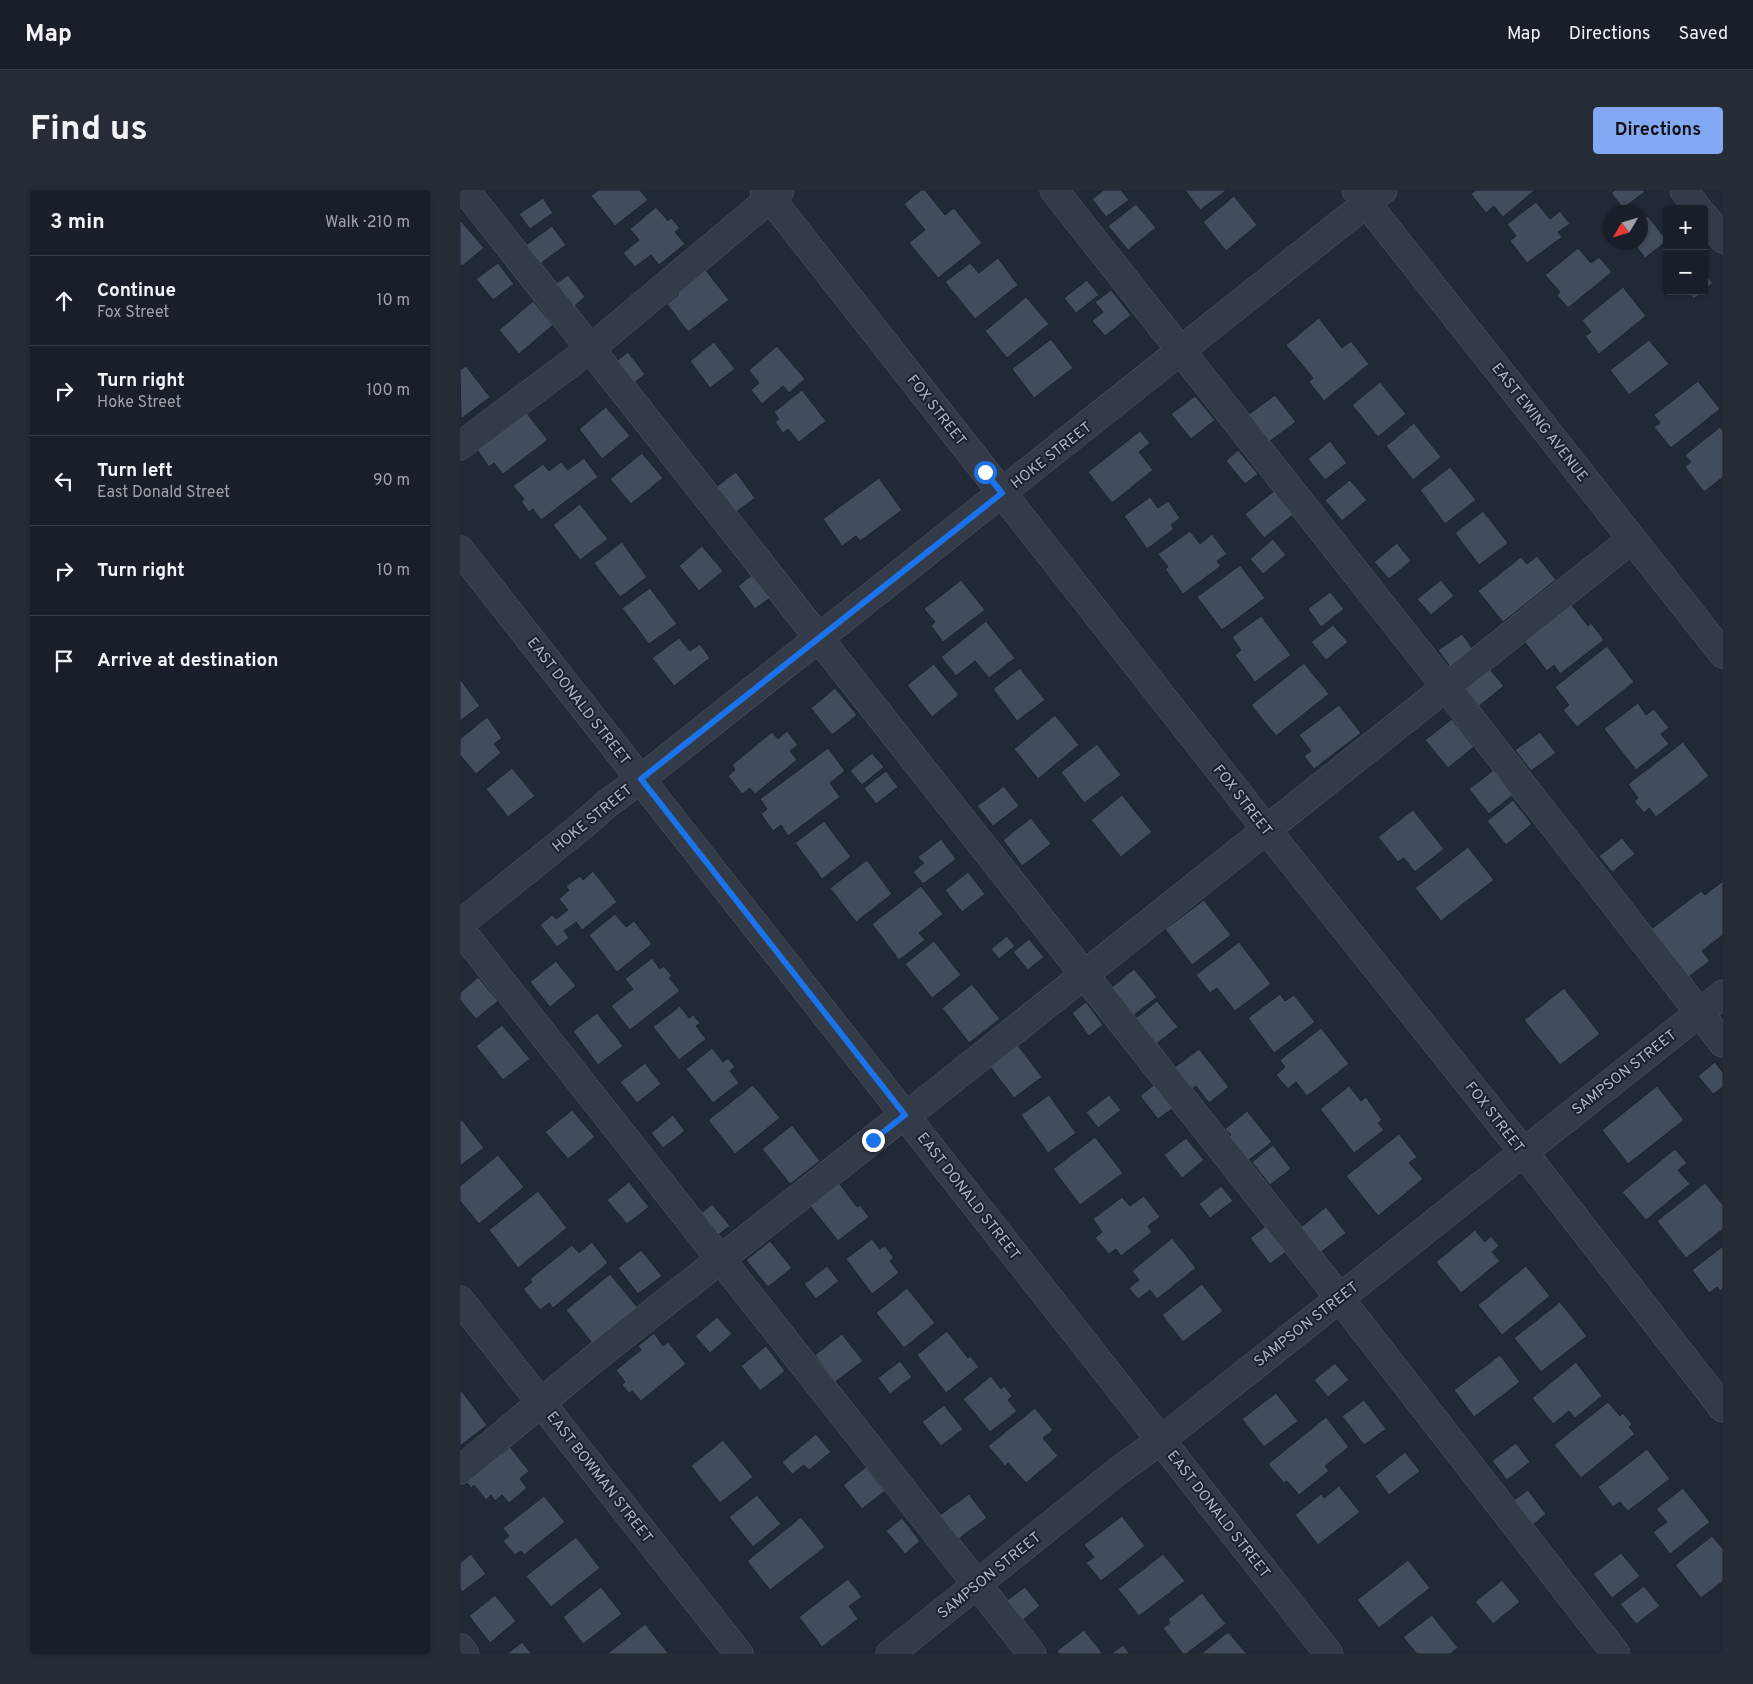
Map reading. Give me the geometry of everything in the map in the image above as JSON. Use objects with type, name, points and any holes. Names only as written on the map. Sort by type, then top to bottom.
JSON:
[{"type":"street","points":[[465,190],[1340,1298],[1616,1654]]},
{"type":"street","points":[[1054,190],[1446,687],[1723,1043]]},
{"type":"street","points":[[1684,190],[1695,205]]},
{"type":"street","points":[[460,446],[590,349],[772,193]]},
{"type":"street","name":"FOX STREET","points":[[772,193],[1002,493],[1723,1408]]},
{"type":"street","name":"HOKE STREET","points":[[460,924],[608,803],[819,639],[1181,351],[1368,194]]},
{"type":"street","name":"EAST EWING AVENUE","points":[[1368,194],[1632,539],[1723,654]]},
{"type":"street","points":[[1708,221],[1723,239]]},
{"type":"street","points":[[460,1470],[595,1358],[905,1115],[914,1110],[1632,539]]},
{"type":"street","name":"EAST DONALD STREET","points":[[460,550],[1329,1654]]},
{"type":"street","points":[[460,929],[1032,1654]]},
{"type":"street","name":"SAMPSON STREET","points":[[890,1654],[1118,1471],[1161,1440],[1723,994]]},
{"type":"street","name":"EAST BOWMAN STREET","points":[[460,1300],[739,1654]]},
{"type":"street","points":[[460,1648],[465,1654]]},
{"type":"building","points":[[598,190],[640,190],[648,200],[615,226],[591,196]]},
{"type":"building","points":[[921,190],[925,190],[945,215],[954,208],[982,243],[938,278],[909,243],[925,230],[904,204]]},
{"type":"building","points":[[1104,190],[1121,190],[1129,200],[1106,217],[1092,199]]},
{"type":"building","points":[[1185,190],[1227,190],[1200,210]]},
{"type":"building","points":[[1476,190],[1535,190],[1503,217],[1494,206],[1486,213],[1471,194]]},
{"type":"building","points":[[1615,190],[1643,190],[1645,192],[1627,205],[1621,205],[1611,193]]},
{"type":"building","points":[[1234,196],[1257,225],[1226,251],[1203,222]]},
{"type":"building","points":[[543,198],[553,213],[530,229],[519,214]]},
{"type":"building","points":[[1536,202],[1550,219],[1560,211],[1570,224],[1558,232],[1562,237],[1527,263],[1510,241],[1516,236],[1507,224]]},
{"type":"building","points":[[1136,204],[1156,228],[1128,250],[1108,226]]},
{"type":"building","points":[[656,207],[668,221],[671,218],[680,228],[675,232],[685,244],[659,265],[651,255],[635,267],[623,253],[639,240],[630,229]]},
{"type":"building","points":[[1648,216],[1663,236],[1663,244],[1645,258],[1639,250],[1648,250]]},
{"type":"building","points":[[461,221],[484,248],[462,266],[460,263]]},
{"type":"building","points":[[552,226],[566,245],[540,264],[526,245]]},
{"type":"building","points":[[1578,248],[1591,263],[1599,257],[1612,272],[1568,308],[1557,295],[1560,292],[1545,275]]},
{"type":"building","points":[[998,258],[1018,285],[975,319],[945,282],[970,263],[979,273]]},
{"type":"building","points":[[498,263],[514,284],[493,300],[476,279]]},
{"type":"building","points":[[701,264],[729,300],[688,332],[667,304],[679,294],[673,287]]},
{"type":"building","points":[[568,275],[585,297],[572,308],[554,285]]},
{"type":"building","points":[[1708,277],[1713,283],[1708,287]]},
{"type":"building","points":[[1087,280],[1099,295],[1076,313],[1064,298]]},
{"type":"building","points":[[1623,287],[1646,316],[1599,354],[1585,336],[1591,332],[1582,320]]},
{"type":"building","points":[[1111,290],[1131,315],[1105,336],[1092,321],[1103,312],[1095,302]]},
{"type":"building","points":[[1690,295],[1698,295],[1694,299]]},
{"type":"building","points":[[1026,297],[1049,324],[1007,358],[985,331]]},
{"type":"building","points":[[533,301],[553,325],[519,354],[499,330]]},
{"type":"building","points":[[1319,318],[1342,348],[1351,341],[1369,364],[1324,401],[1309,382],[1313,378],[1286,345]]},
{"type":"building","points":[[1051,339],[1073,368],[1034,398],[1012,369]]},
{"type":"building","points":[[1649,340],[1669,364],[1629,395],[1610,370]]},
{"type":"building","points":[[714,342],[735,369],[710,388],[690,361]]},
{"type":"building","points":[[777,346],[805,379],[789,393],[783,386],[762,404],[751,390],[759,383],[749,370]]},
{"type":"building","points":[[628,352],[645,374],[632,385],[614,363]]},
{"type":"building","points":[[466,366],[490,397],[461,419],[460,370]]},
{"type":"building","points":[[1698,381],[1720,409],[1671,448],[1654,427],[1660,423],[1654,415]]},
{"type":"building","points":[[1380,382],[1406,414],[1378,437],[1352,405]]},
{"type":"building","points":[[802,390],[826,421],[799,442],[788,429],[783,433],[775,422],[779,419],[774,412]]},
{"type":"building","points":[[1275,395],[1296,422],[1269,442],[1248,415]]},
{"type":"building","points":[[1195,396],[1215,420],[1191,439],[1171,414]]},
{"type":"building","points":[[606,407],[630,436],[602,459],[579,429]]},
{"type":"building","points":[[525,411],[548,440],[503,474],[494,463],[489,467],[476,448]]},
{"type":"building","points":[[1414,423],[1441,457],[1413,480],[1386,446]]},
{"type":"building","points":[[1720,427],[1723,431],[1723,477],[1704,492],[1685,467],[1691,462],[1685,455]]},
{"type":"building","points":[[1140,431],[1150,443],[1139,452],[1153,470],[1112,503],[1088,472]]},
{"type":"building","points":[[1330,441],[1347,463],[1325,480],[1308,459]]},
{"type":"building","points":[[1238,450],[1258,474],[1245,484],[1226,461]]},
{"type":"building","points":[[642,453],[663,478],[631,504],[610,479]]},
{"type":"building","points":[[584,458],[598,477],[541,520],[533,509],[529,512],[521,501],[524,499],[513,486],[543,464],[549,471],[561,462],[568,470]]},
{"type":"building","points":[[1450,467],[1476,500],[1445,524],[1420,490]]},
{"type":"building","points":[[736,472],[755,498],[732,515],[712,490]]},
{"type":"building","points":[[879,478],[902,510],[860,541],[856,536],[842,546],[823,519]]},
{"type":"building","points":[[1350,480],[1367,500],[1342,521],[1325,500]]},
{"type":"building","points":[[1274,491],[1293,515],[1264,538],[1245,514]]},
{"type":"building","points":[[1150,497],[1158,508],[1168,501],[1180,518],[1171,525],[1174,529],[1147,549],[1124,516]]},
{"type":"building","points":[[580,504],[608,539],[580,560],[553,525]]},
{"type":"building","points":[[1483,511],[1508,543],[1479,565],[1455,533]]},
{"type":"building","points":[[1190,531],[1200,544],[1212,534],[1227,554],[1217,561],[1221,566],[1183,594],[1165,569],[1168,567],[1158,554]]},
{"type":"building","points":[[1273,539],[1286,555],[1263,574],[1250,559]]},
{"type":"building","points":[[622,542],[647,577],[620,597],[594,563]]},
{"type":"building","points":[[1397,543],[1411,561],[1389,579],[1374,562]]},
{"type":"building","points":[[702,546],[723,571],[699,591],[679,566]]},
{"type":"building","points":[[1537,556],[1556,580],[1503,622],[1478,591],[1521,557],[1527,564]]},
{"type":"building","points":[[1240,565],[1265,598],[1222,630],[1197,597]]},
{"type":"building","points":[[752,575],[770,598],[755,609],[738,586]]},
{"type":"building","points":[[961,580],[985,610],[943,642],[931,626],[935,622],[924,609]]},
{"type":"building","points":[[1441,580],[1454,596],[1431,615],[1417,599]]},
{"type":"building","points":[[650,588],[677,624],[649,644],[622,608]]},
{"type":"building","points":[[1330,592],[1344,609],[1321,627],[1308,609]]},
{"type":"building","points":[[1571,604],[1588,626],[1591,623],[1604,640],[1560,674],[1554,665],[1547,671],[1524,641]]},
{"type":"building","points":[[1261,616],[1291,655],[1255,682],[1235,655],[1241,650],[1232,637]]},
{"type":"building","points":[[986,621],[1015,658],[989,678],[975,661],[956,676],[941,657]]},
{"type":"building","points":[[1333,625],[1348,642],[1326,660],[1311,642]]},
{"type":"building","points":[[1462,634],[1474,651],[1451,668],[1438,650]]},
{"type":"building","points":[[679,638],[690,651],[700,644],[710,658],[674,686],[652,658]]},
{"type":"building","points":[[1607,646],[1634,682],[1577,727],[1563,710],[1569,705],[1555,687]]},
{"type":"building","points":[[1304,663],[1329,694],[1276,736],[1251,705]]},
{"type":"building","points":[[934,664],[959,695],[932,717],[907,685]]},
{"type":"building","points":[[1487,666],[1504,686],[1479,706],[1463,686]]},
{"type":"building","points":[[1020,668],[1045,700],[1017,721],[993,689]]},
{"type":"building","points":[[460,679],[480,706],[460,721]]},
{"type":"building","points":[[835,688],[857,715],[832,735],[811,708]]},
{"type":"building","points":[[1638,703],[1646,715],[1654,709],[1669,728],[1661,734],[1669,744],[1636,770],[1604,729]]},
{"type":"building","points":[[1339,705],[1361,733],[1314,769],[1304,756],[1311,751],[1299,735]]},
{"type":"building","points":[[1055,715],[1079,745],[1038,779],[1014,749]]},
{"type":"building","points":[[487,717],[502,738],[494,744],[501,753],[476,774],[460,755],[460,739]]},
{"type":"building","points":[[1452,719],[1474,747],[1448,768],[1425,740]]},
{"type":"building","points":[[787,731],[798,745],[790,751],[797,760],[755,794],[750,788],[742,794],[728,776],[735,770],[732,765],[772,732],[778,739]]},
{"type":"building","points":[[1540,732],[1556,753],[1531,771],[1515,750]]},
{"type":"building","points":[[1683,742],[1709,776],[1656,817],[1649,808],[1644,813],[1634,801],[1638,798],[1628,784]]},
{"type":"building","points":[[1097,744],[1121,775],[1084,803],[1061,772]]},
{"type":"building","points":[[828,748],[845,771],[830,783],[840,797],[788,836],[781,825],[773,831],[761,814],[767,809],[760,799]]},
{"type":"building","points":[[872,753],[884,767],[862,785],[850,771]]},
{"type":"building","points":[[512,768],[535,796],[508,817],[486,789]]},
{"type":"building","points":[[1495,769],[1514,794],[1489,814],[1469,789]]},
{"type":"building","points":[[886,771],[898,787],[876,804],[864,788]]},
{"type":"building","points":[[1004,786],[1019,806],[993,826],[977,806]]},
{"type":"building","points":[[1122,795],[1152,832],[1121,857],[1091,820]]},
{"type":"building","points":[[1513,800],[1532,824],[1506,845],[1487,821]]},
{"type":"building","points":[[1413,810],[1444,849],[1415,872],[1404,858],[1398,862],[1378,837]]},
{"type":"building","points":[[1031,818],[1051,844],[1022,866],[1003,840]]},
{"type":"building","points":[[824,821],[851,857],[822,879],[795,843]]},
{"type":"building","points":[[1622,838],[1635,854],[1612,872],[1599,856]]},
{"type":"building","points":[[941,839],[956,859],[923,884],[913,872],[924,863],[918,857]]},
{"type":"building","points":[[1468,847],[1494,880],[1441,921],[1415,888]]},
{"type":"building","points":[[867,860],[892,894],[856,922],[830,888]]},
{"type":"building","points":[[593,871],[617,902],[582,930],[576,922],[564,931],[569,938],[557,947],[540,925],[552,915],[556,919],[568,910],[559,899],[569,890],[566,886],[580,876],[583,880]]},
{"type":"building","points":[[968,872],[985,894],[962,912],[945,890]]},
{"type":"building","points":[[1723,881],[1723,935],[1702,951],[1710,961],[1687,978],[1650,930],[1701,891],[1705,895]]},
{"type":"building","points":[[921,886],[943,914],[919,933],[925,940],[899,960],[872,924]]},
{"type":"building","points":[[1204,900],[1231,935],[1192,965],[1165,929]]},
{"type":"building","points":[[615,914],[626,927],[634,921],[652,944],[617,972],[589,935]]},
{"type":"building","points":[[1007,936],[1015,946],[999,959],[991,949]]},
{"type":"building","points":[[1029,939],[1044,957],[1028,970],[1013,952]]},
{"type":"building","points":[[934,941],[961,975],[932,998],[905,964]]},
{"type":"building","points":[[1239,942],[1271,984],[1235,1011],[1217,988],[1210,993],[1196,975]]},
{"type":"building","points":[[652,958],[660,969],[664,966],[672,976],[669,978],[680,991],[630,1030],[611,1006],[633,989],[625,979]]},
{"type":"building","points":[[556,961],[576,986],[550,1007],[530,982]]},
{"type":"building","points":[[1134,969],[1157,997],[1128,1020],[1106,992]]},
{"type":"building","points":[[478,977],[498,1001],[476,1019],[460,1000],[460,993]]},
{"type":"building","points":[[972,984],[1000,1019],[969,1043],[942,1008]]},
{"type":"building","points":[[1564,988],[1600,1034],[1560,1065],[1524,1020]]},
{"type":"building","points":[[1280,994],[1285,1001],[1294,995],[1315,1022],[1274,1053],[1248,1018]]},
{"type":"building","points":[[1157,1001],[1178,1027],[1151,1048],[1130,1023]]},
{"type":"building","points":[[1086,1002],[1103,1025],[1089,1036],[1072,1013]]},
{"type":"building","points":[[680,1006],[689,1018],[693,1015],[700,1023],[696,1026],[706,1039],[679,1060],[653,1027]]},
{"type":"building","points":[[597,1013],[623,1046],[598,1065],[573,1031]]},
{"type":"building","points":[[502,1025],[530,1059],[503,1080],[476,1046]]},
{"type":"building","points":[[1321,1028],[1349,1064],[1307,1096],[1296,1082],[1288,1089],[1276,1075],[1285,1067],[1280,1060]]},
{"type":"building","points":[[1016,1043],[1042,1077],[1014,1098],[988,1064]]},
{"type":"building","points":[[712,1048],[723,1062],[728,1058],[735,1067],[730,1071],[739,1083],[713,1103],[686,1069]]},
{"type":"building","points":[[1199,1049],[1229,1087],[1209,1103],[1196,1086],[1189,1092],[1171,1070]]},
{"type":"building","points":[[1715,1062],[1723,1073],[1723,1087],[1713,1094],[1698,1076]]},
{"type":"building","points":[[645,1063],[661,1084],[637,1103],[620,1082]]},
{"type":"building","points":[[1155,1084],[1173,1108],[1158,1119],[1140,1096]]},
{"type":"building","points":[[753,1085],[780,1118],[735,1154],[708,1120]]},
{"type":"building","points":[[1349,1086],[1361,1101],[1366,1097],[1382,1120],[1378,1123],[1384,1130],[1354,1153],[1320,1109]]},
{"type":"building","points":[[1657,1086],[1684,1120],[1628,1164],[1602,1130]]},
{"type":"building","points":[[1049,1095],[1076,1133],[1048,1153],[1021,1115]]},
{"type":"building","points":[[1109,1095],[1121,1110],[1098,1128],[1086,1112]]},
{"type":"building","points":[[572,1110],[595,1137],[568,1159],[545,1132]]},
{"type":"building","points":[[1247,1111],[1272,1142],[1244,1164],[1224,1141],[1231,1135],[1225,1129]]},
{"type":"building","points":[[673,1115],[685,1131],[663,1148],[651,1133]]},
{"type":"building","points":[[462,1120],[484,1148],[460,1166],[460,1121]]},
{"type":"building","points":[[792,1125],[820,1161],[790,1184],[762,1149]]},
{"type":"building","points":[[1399,1134],[1417,1157],[1409,1163],[1423,1179],[1378,1216],[1346,1176]]},
{"type":"building","points":[[1095,1137],[1123,1173],[1080,1205],[1053,1169]]},
{"type":"building","points":[[1186,1138],[1204,1160],[1182,1178],[1164,1155]]},
{"type":"building","points":[[1273,1145],[1291,1169],[1270,1185],[1252,1162]]},
{"type":"building","points":[[1675,1149],[1687,1163],[1678,1170],[1690,1184],[1646,1220],[1622,1192]]},
{"type":"building","points":[[498,1155],[524,1187],[479,1224],[460,1201],[460,1186]]},
{"type":"building","points":[[629,1182],[649,1207],[627,1224],[607,1200]]},
{"type":"building","points":[[839,1183],[857,1207],[860,1205],[869,1217],[838,1241],[810,1206]]},
{"type":"building","points":[[1705,1183],[1723,1205],[1723,1229],[1686,1258],[1657,1221]]},
{"type":"building","points":[[1221,1186],[1233,1201],[1210,1218],[1199,1204]]},
{"type":"building","points":[[538,1191],[567,1228],[518,1268],[489,1230]]},
{"type":"building","points":[[1144,1196],[1160,1217],[1148,1226],[1152,1232],[1121,1256],[1116,1249],[1109,1254],[1095,1238],[1102,1232],[1093,1219],[1122,1197],[1130,1206]]},
{"type":"building","points":[[712,1204],[730,1226],[715,1237],[698,1216]]},
{"type":"building","points":[[1326,1207],[1346,1233],[1316,1256],[1296,1231]]},
{"type":"building","points":[[1266,1226],[1286,1252],[1270,1264],[1250,1238]]},
{"type":"building","points":[[1475,1230],[1485,1242],[1491,1236],[1499,1246],[1492,1252],[1500,1261],[1461,1293],[1436,1262]]},
{"type":"building","points":[[1172,1238],[1196,1268],[1157,1299],[1150,1290],[1138,1299],[1129,1288],[1139,1280],[1132,1271]]},
{"type":"building","points":[[872,1239],[880,1249],[885,1246],[894,1258],[890,1261],[899,1273],[872,1294],[846,1259]]},
{"type":"building","points":[[770,1241],[792,1268],[768,1287],[746,1260]]},
{"type":"building","points":[[592,1242],[608,1263],[553,1308],[549,1303],[540,1310],[523,1289],[532,1282],[530,1279],[572,1245],[579,1253]]},
{"type":"building","points":[[1723,1246],[1723,1288],[1720,1291],[1717,1287],[1709,1293],[1692,1270]]},
{"type":"building","points":[[641,1250],[662,1276],[638,1294],[618,1268]]},
{"type":"building","points":[[827,1266],[839,1281],[816,1299],[804,1284]]},
{"type":"building","points":[[1526,1266],[1550,1296],[1502,1335],[1478,1305]]},
{"type":"building","points":[[610,1274],[638,1308],[593,1344],[566,1310]]},
{"type":"building","points":[[1202,1284],[1223,1311],[1183,1342],[1162,1315]]},
{"type":"building","points":[[907,1288],[935,1323],[904,1348],[876,1313]]},
{"type":"building","points":[[1560,1302],[1587,1336],[1541,1372],[1514,1338]]},
{"type":"building","points":[[717,1317],[732,1334],[710,1353],[695,1336]]},
{"type":"building","points":[[947,1331],[968,1358],[970,1356],[979,1367],[946,1393],[917,1355]]},
{"type":"building","points":[[654,1333],[663,1346],[668,1342],[686,1364],[641,1401],[632,1391],[629,1393],[622,1385],[625,1382],[616,1370],[641,1350],[638,1346]]},
{"type":"building","points":[[842,1334],[863,1361],[835,1382],[815,1355]]},
{"type":"building","points":[[766,1346],[785,1371],[760,1391],[741,1366]]},
{"type":"building","points":[[1500,1355],[1520,1382],[1474,1417],[1454,1390]]},
{"type":"building","points":[[900,1361],[912,1377],[890,1394],[878,1378]]},
{"type":"building","points":[[1576,1362],[1602,1396],[1575,1418],[1569,1411],[1553,1424],[1532,1398]]},
{"type":"building","points":[[1335,1363],[1349,1380],[1328,1397],[1314,1380]]},
{"type":"building","points":[[991,1376],[1001,1389],[1004,1386],[1012,1396],[1008,1400],[1017,1411],[990,1432],[963,1399]]},
{"type":"building","points":[[460,1389],[487,1425],[460,1446]]},
{"type":"building","points":[[1276,1393],[1298,1421],[1264,1447],[1242,1419]]},
{"type":"building","points":[[1364,1400],[1386,1429],[1364,1445],[1342,1416]]},
{"type":"building","points":[[1608,1402],[1620,1416],[1623,1413],[1632,1424],[1629,1427],[1635,1434],[1581,1478],[1554,1445]]},
{"type":"building","points":[[944,1405],[963,1429],[941,1446],[922,1422]]},
{"type":"building","points":[[1035,1408],[1053,1430],[1043,1438],[1058,1456],[1026,1483],[1008,1463],[1005,1466],[988,1446]]},
{"type":"building","points":[[1326,1417],[1349,1447],[1325,1466],[1329,1471],[1299,1495],[1287,1481],[1284,1483],[1268,1464]]},
{"type":"building","points":[[816,1434],[831,1452],[809,1470],[804,1465],[792,1474],[782,1462]]},
{"type":"building","points":[[723,1440],[753,1477],[720,1503],[691,1466]]},
{"type":"building","points":[[1516,1443],[1530,1462],[1507,1480],[1492,1461]]},
{"type":"building","points":[[510,1447],[529,1471],[520,1479],[527,1488],[509,1503],[502,1495],[495,1501],[491,1495],[486,1500],[474,1485],[471,1488],[462,1476],[498,1449],[502,1454]]},
{"type":"building","points":[[1647,1449],[1670,1479],[1628,1511],[1620,1502],[1613,1507],[1598,1487]]},
{"type":"building","points":[[1405,1452],[1420,1471],[1389,1495],[1375,1476]]},
{"type":"building","points":[[866,1467],[885,1491],[862,1509],[843,1485]]},
{"type":"building","points":[[1339,1486],[1360,1512],[1318,1545],[1295,1515],[1321,1494],[1324,1498]]},
{"type":"building","points":[[1683,1488],[1710,1522],[1670,1554],[1653,1532],[1667,1522],[1656,1509]]},
{"type":"building","points":[[1528,1490],[1546,1514],[1529,1528],[1510,1503]]},
{"type":"building","points":[[969,1494],[987,1518],[954,1542],[936,1518]]},
{"type":"building","points":[[757,1495],[781,1524],[753,1547],[729,1517]]},
{"type":"building","points":[[544,1496],[565,1522],[524,1555],[521,1551],[515,1555],[503,1541],[509,1536],[503,1528]]},
{"type":"building","points":[[1122,1516],[1145,1546],[1101,1581],[1086,1563],[1094,1557],[1084,1545]]},
{"type":"building","points":[[801,1517],[825,1547],[770,1590],[747,1561]]},
{"type":"building","points":[[902,1518],[920,1541],[905,1554],[886,1531]]},
{"type":"building","points":[[1712,1536],[1723,1549],[1723,1581],[1701,1598],[1675,1565]]},
{"type":"building","points":[[576,1537],[600,1568],[551,1607],[526,1576]]},
{"type":"building","points":[[1621,1553],[1640,1576],[1612,1598],[1593,1574]]},
{"type":"building","points":[[471,1554],[486,1574],[462,1592],[460,1589],[460,1563]]},
{"type":"building","points":[[1163,1554],[1185,1581],[1139,1616],[1118,1589]]},
{"type":"building","points":[[1408,1560],[1430,1588],[1379,1628],[1357,1600]]},
{"type":"building","points":[[848,1579],[862,1597],[849,1606],[858,1619],[822,1647],[799,1617]]},
{"type":"building","points":[[1502,1580],[1520,1602],[1493,1624],[1475,1602]]},
{"type":"building","points":[[1644,1586],[1660,1606],[1636,1624],[1620,1604]]},
{"type":"building","points":[[601,1587],[622,1614],[583,1644],[563,1617]]},
{"type":"building","points":[[1025,1587],[1040,1606],[1018,1624],[1002,1604]]},
{"type":"building","points":[[1202,1593],[1226,1624],[1186,1654],[1183,1654],[1163,1628],[1170,1623],[1168,1619]]},
{"type":"building","points":[[495,1595],[516,1621],[490,1643],[469,1616]]},
{"type":"building","points":[[1432,1615],[1458,1648],[1450,1654],[1417,1654],[1403,1637]]},
{"type":"building","points":[[645,1624],[668,1653],[607,1654]]},
{"type":"building","points":[[1084,1630],[1103,1654],[1059,1654],[1057,1651]]},
{"type":"building","points":[[1228,1632],[1247,1654],[1201,1654]]},
{"type":"building","points":[[522,1642],[532,1654],[507,1654]]},
{"type":"building","points":[[1123,1645],[1130,1654],[1111,1654]]},
{"type":"route","points":[[873,1140],[905,1115],[641,779],[1002,493],[985,472]]}]
